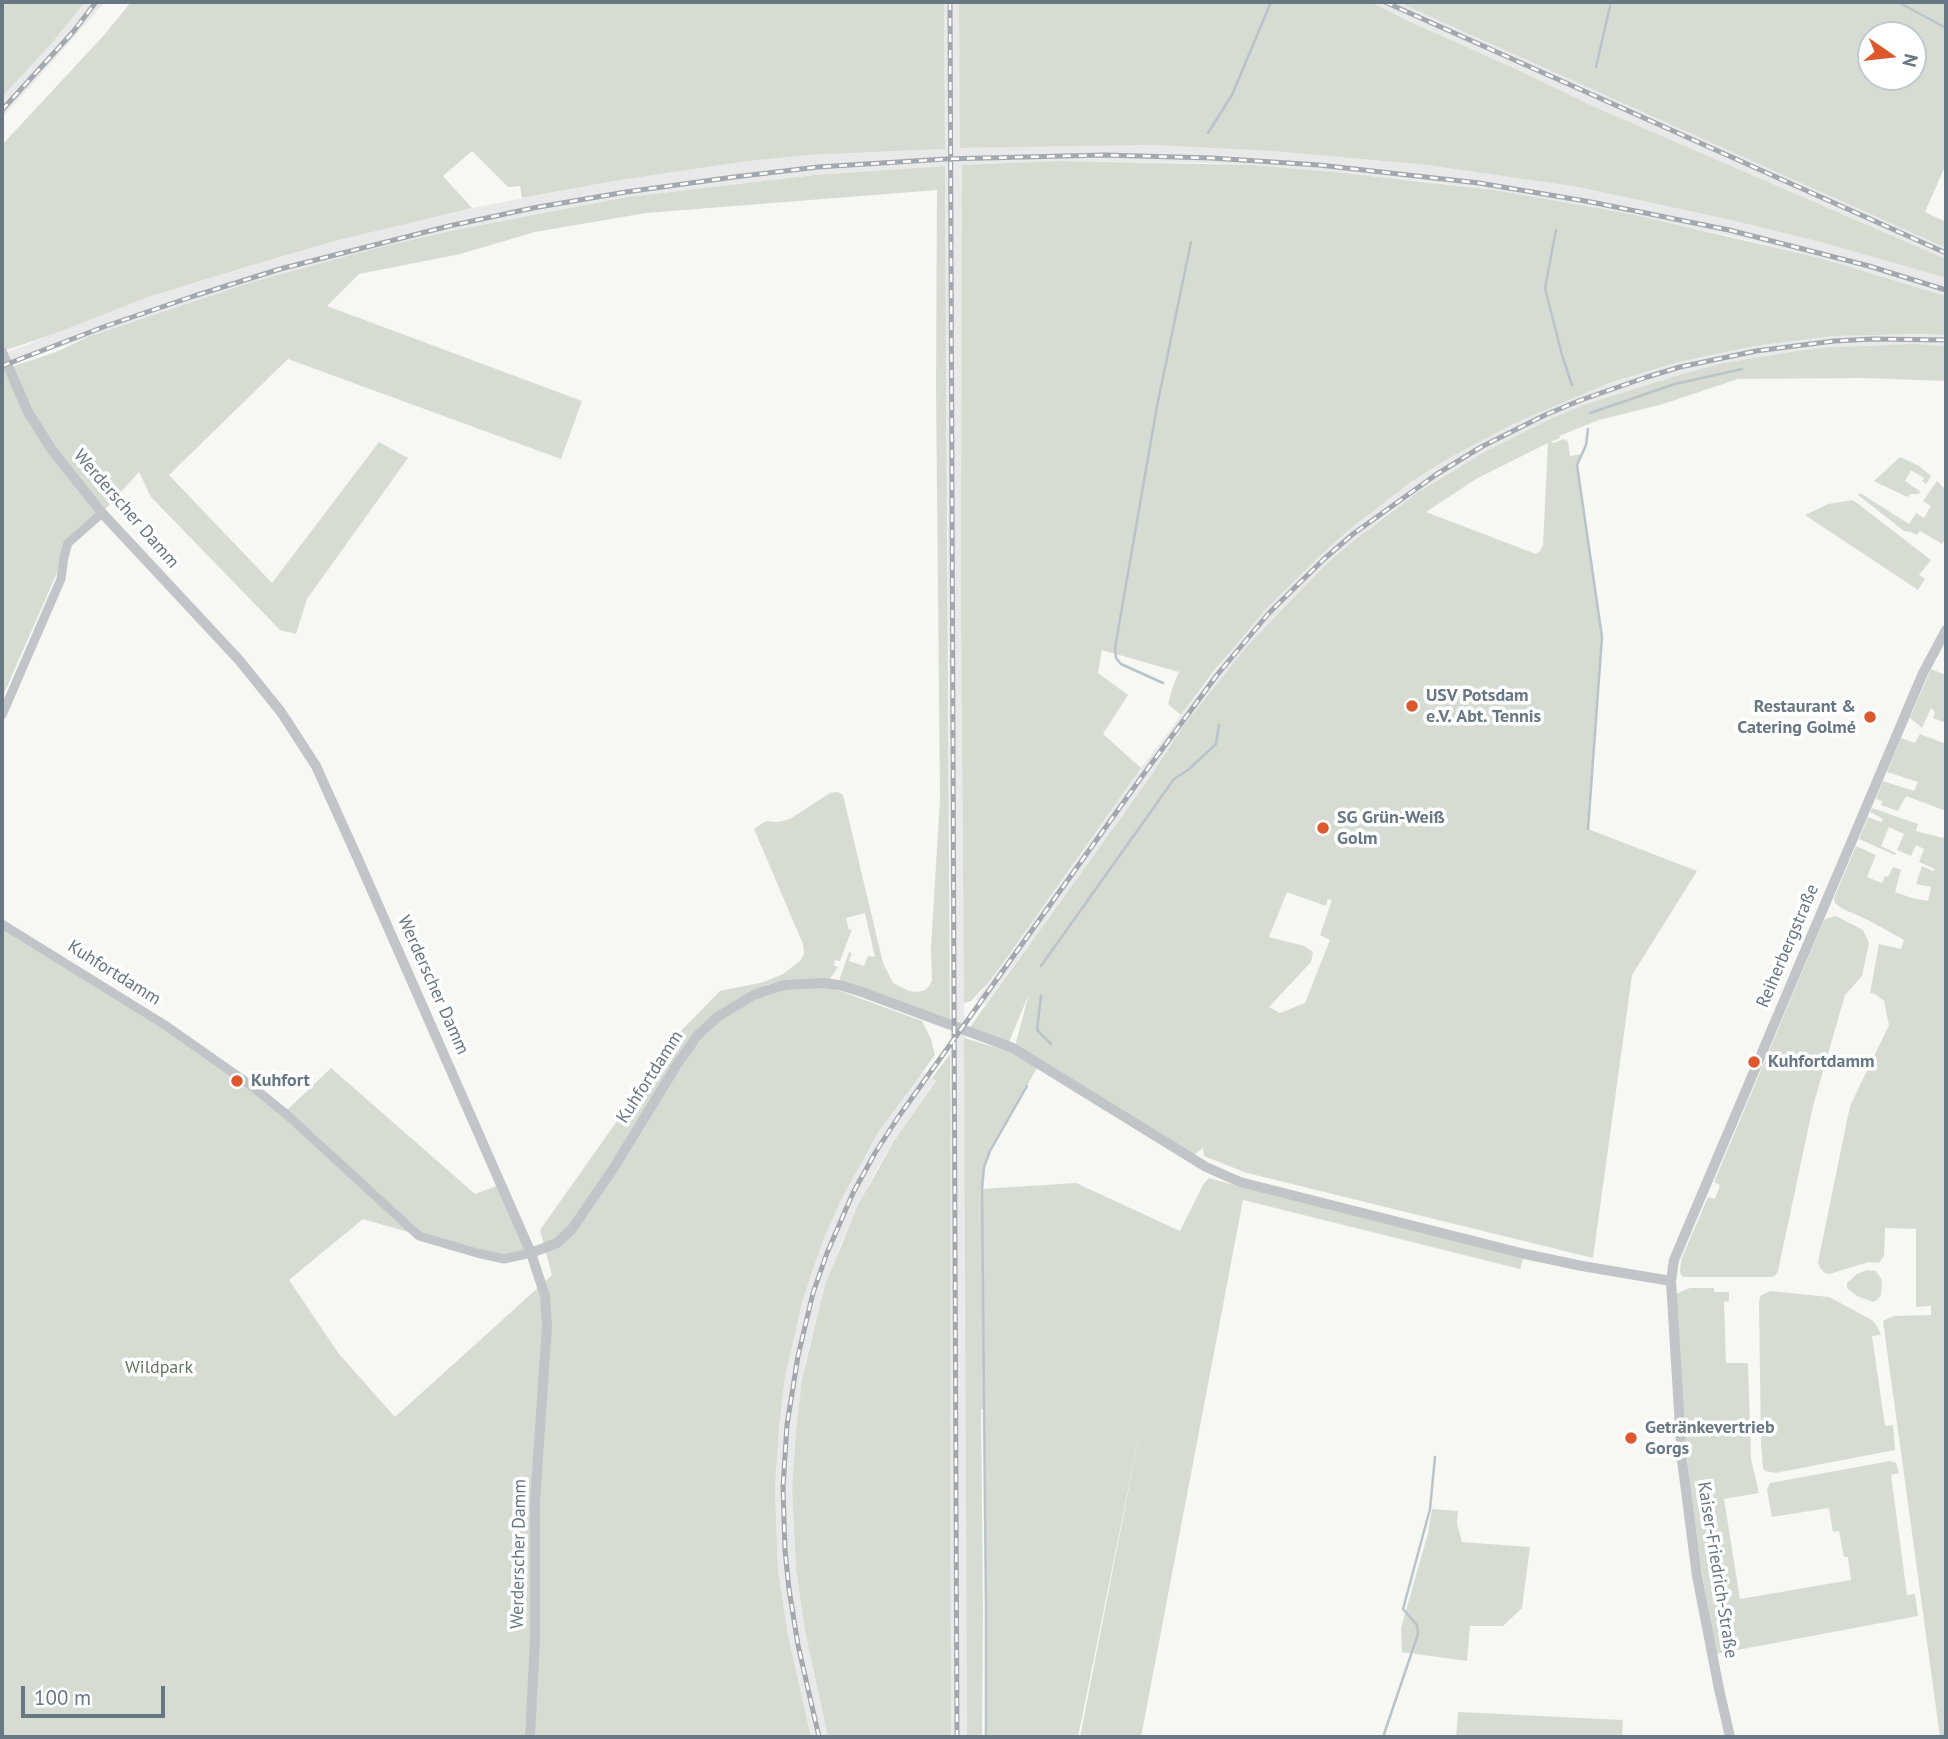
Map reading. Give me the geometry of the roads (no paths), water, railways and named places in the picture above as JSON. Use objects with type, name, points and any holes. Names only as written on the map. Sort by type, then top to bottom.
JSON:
[{"type":"street","name":"Werderscher Damm","points":[[2,352],[28,412],[46,441],[102,513],[239,660],[281,712],[316,766],[531,1253],[545,1296],[547,1326],[535,1501],[535,1640],[530,1737]]},
{"type":"street","points":[[2,715],[61,579],[68,543],[102,513]]},
{"type":"street","name":"Reiherbergstraße","points":[[1671,1281],[1674,1261],[1833,883],[1923,673],[1946,629]]},
{"type":"street","name":"Kuhfortdamm","points":[[2,923],[165,1025],[249,1084],[285,1113],[419,1236],[503,1259],[531,1253],[557,1243],[572,1229],[615,1166],[676,1066],[697,1036],[717,1017],[765,990],[785,985],[824,983],[862,992],[1013,1048],[1206,1167],[1240,1182],[1525,1254],[1671,1281]]},
{"type":"street","name":"Kaiser-Friedrich-Straße","points":[[1671,1281],[1682,1453],[1693,1539],[1700,1590],[1730,1737]]},
{"type":"waterway","points":[[1208,133],[1232,95],[1271,2]]},
{"type":"waterway","points":[[1596,67],[1611,2]]},
{"type":"waterway","points":[[1898,2],[1946,28]]},
{"type":"waterway","points":[[1556,230],[1545,288],[1572,385]]},
{"type":"waterway","points":[[1163,683],[1121,664],[1116,658],[1115,648],[1157,406],[1191,242]]},
{"type":"waterway","points":[[1590,413],[1675,384],[1742,369]]},
{"type":"waterway","points":[[1588,429],[1586,445],[1577,465],[1602,637],[1588,829]]},
{"type":"waterway","points":[[1041,966],[1174,779],[1216,744],[1219,725]]},
{"type":"waterway","points":[[1041,996],[1037,1030],[1051,1044]]},
{"type":"waterway","points":[[986,1737],[982,1189],[984,1167],[990,1151],[1027,1086]]},
{"type":"waterway","points":[[1383,1737],[1418,1634],[1417,1625],[1403,1609],[1430,1509],[1435,1457]]},
{"type":"railway","points":[[2,110],[73,32],[96,2]]},
{"type":"railway","points":[[950,2],[957,1737]]},
{"type":"railway","points":[[1385,2],[1946,253]]},
{"type":"railway","points":[[2,366],[106,326],[280,269],[449,226],[626,192],[734,177],[818,167],[945,159],[1104,155],[1211,158],[1319,165],[1479,183],[1729,230],[1869,266],[1946,290]]},
{"type":"railway","points":[[819,1737],[798,1645],[789,1589],[783,1487],[787,1425],[798,1356],[813,1293],[827,1253],[853,1193],[899,1116],[1217,675],[1269,613],[1353,534],[1437,474],[1481,447],[1545,415],[1647,377],[1756,351],[1834,341],[1946,340]]},
{"type":"place","name":"USV Potsdam e.V. Abt. Tennis","points":[[1412,706]]},
{"type":"place","name":"Restaurant & Catering Golmé","points":[[1870,717]]},
{"type":"place","name":"SG Grün-Weiß Golm","points":[[1323,828]]},
{"type":"place","name":"Kuhfortdamm","points":[[1754,1062]]},
{"type":"place","name":"Kuhfort","points":[[237,1081]]},
{"type":"place","name":"Getränkevertrieb Gorgs","points":[[1631,1438]]},
{"type":"park label","name":"Wildpark","points":[[159,1368]]}]
